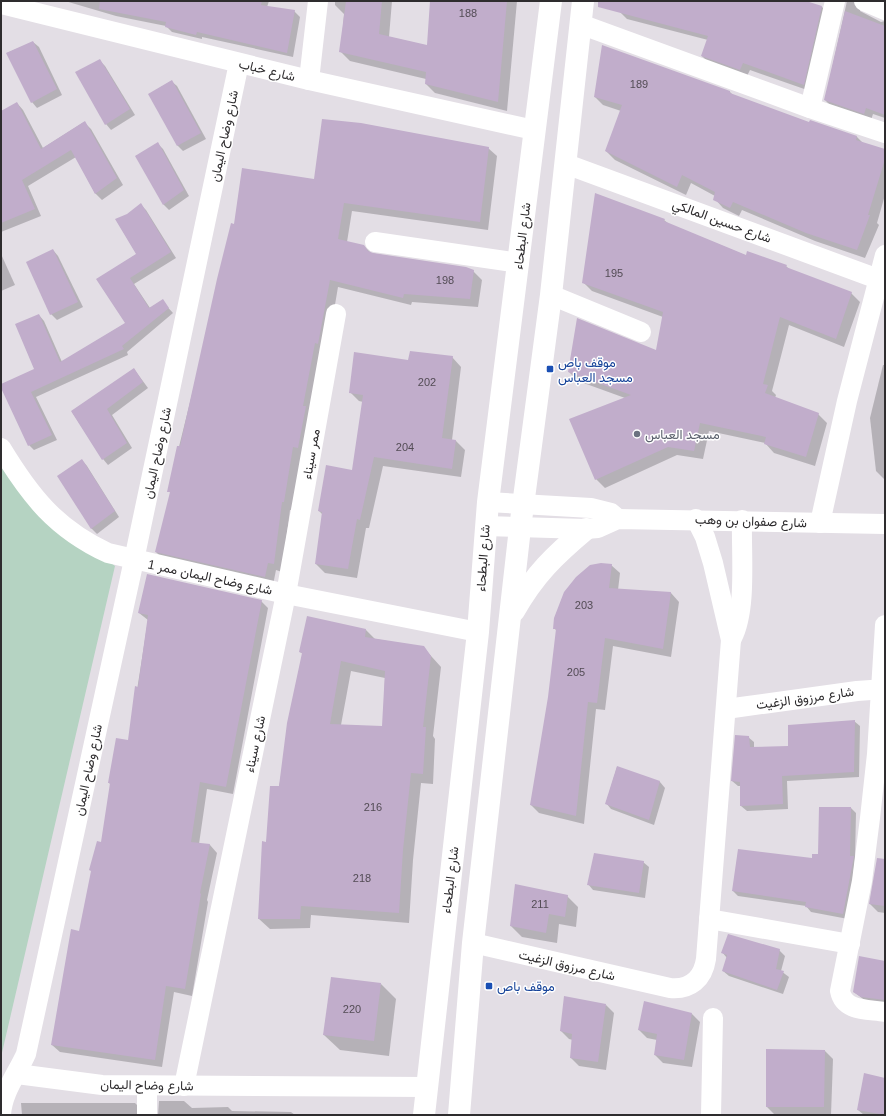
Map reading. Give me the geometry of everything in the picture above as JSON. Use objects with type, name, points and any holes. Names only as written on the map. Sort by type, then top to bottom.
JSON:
[{"type":"street","points":[[309,80],[318,1]]},
{"type":"street","name":"شارع البطحاء","points":[[424,1115],[478,632],[488,502],[551,1]]},
{"type":"street","points":[[459,1115],[473,943],[520,528],[551,295],[583,1]]},
{"type":"street","points":[[810,108],[835,1]]},
{"type":"street","points":[[864,1],[885,10]]},
{"type":"street","name":"شارع خباب","points":[[2,4],[309,80],[534,130]]},
{"type":"street","points":[[580,24],[810,108],[885,133]]},
{"type":"street","name":"شارع وضاح اليمان","points":[[239,63],[134,560],[27,1049],[17,1074],[90,1084],[147,1086],[426,1087]]},
{"type":"street","name":"شارع حسين المالكي","points":[[566,164],[878,279]]},
{"type":"street","points":[[375,242],[519,263]]},
{"type":"street","points":[[820,523],[847,401],[885,255]]},
{"type":"street","points":[[551,295],[641,332]]},
{"type":"street","name":"ممر سيناء","points":[[286,594],[336,314]]},
{"type":"street","name":"شارع وضاح اليمان ممر 1","points":[[1,448],[48,513],[86,543],[108,553],[134,560],[286,594]]},
{"type":"street","name":"شارع صفوان بن وهب","points":[[488,502],[591,508],[611,513],[618,519]]},
{"type":"street","name":"شارع صفوان بن وهب","points":[[486,526],[586,530],[598,528],[618,519],[696,519],[885,524]]},
{"type":"street","points":[[696,519],[705,537],[713,563],[731,640]]},
{"type":"street","points":[[731,640],[736,631],[740,608],[742,520]]},
{"type":"street","points":[[509,620],[527,587],[535,577],[558,553],[586,530]]},
{"type":"street","points":[[286,594],[478,632]]},
{"type":"street","name":"شارع سيناء","points":[[184,1086],[286,594]]},
{"type":"street","points":[[885,624],[883,689],[870,818],[850,944],[840,987],[842,1000],[853,1008],[885,1012]]},
{"type":"street","name":"شارع مرزوق الزغيت","points":[[473,943],[677,989],[685,987],[698,980],[702,974],[706,959],[731,640]]},
{"type":"street","name":"شارع مرزوق الزغيت","points":[[726,709],[883,689]]},
{"type":"street","points":[[709,919],[850,944]]},
{"type":"street","points":[[711,1115],[713,1018]]},
{"type":"street","points":[[1,1115],[8,1088],[17,1074]]},
{"type":"street","points":[[147,1086],[147,1115]]},
{"type":"green space","points":[[1,462],[73,530],[115,566],[1,1057]]},
{"type":"building","points":[[100,1],[262,1],[261,5],[295,10],[287,53],[197,32],[196,35],[165,27],[166,22],[99,9]]},
{"type":"building","points":[[346,1],[382,1],[379,34],[427,45],[430,1],[507,1],[498,102],[425,84],[426,72],[339,52]]},
{"type":"building","points":[[598,1],[806,1],[822,6],[804,85],[743,63],[740,70],[701,56],[708,36],[598,7]]},
{"type":"building","points":[[845,11],[885,26],[885,115],[866,108],[864,114],[824,100]]},
{"type":"building","points":[[33,41],[57,89],[31,103],[6,53]]},
{"type":"building","points":[[602,45],[730,91],[730,93],[809,122],[810,120],[857,136],[856,140],[885,149],[885,159],[868,215],[870,215],[857,250],[806,233],[733,202],[730,208],[713,200],[715,192],[682,175],[677,187],[605,151],[622,105],[594,97]]},
{"type":"building","points":[[100,59],[130,109],[105,125],[75,72]]},
{"type":"building","points":[[172,80],[201,133],[177,146],[148,94]]},
{"type":"building","points":[[17,102],[41,149],[85,121],[117,178],[95,194],[71,150],[22,180],[35,209],[1,223],[1,111]]},
{"type":"building","points":[[322,119],[361,123],[489,147],[480,222],[344,203],[338,239],[364,245],[368,251],[373,253],[466,267],[474,270],[470,299],[404,294],[403,298],[330,280],[318,344],[315,343],[303,406],[306,406],[298,448],[293,447],[284,502],[282,502],[274,564],[268,563],[265,577],[155,552],[170,492],[167,492],[177,446],[180,446],[217,279],[231,223],[234,224],[242,168],[314,179]]},
{"type":"building","points":[[158,142],[184,190],[163,205],[135,156]]},
{"type":"building","points":[[595,193],[665,219],[664,221],[746,255],[747,251],[787,265],[786,267],[852,292],[836,339],[780,317],[763,384],[768,385],[765,393],[819,413],[806,457],[764,444],[766,437],[700,423],[694,451],[668,447],[595,480],[569,419],[631,395],[568,372],[577,318],[656,350],[663,312],[582,283]]},
{"type":"building","points":[[141,203],[171,252],[130,278],[149,308],[163,299],[169,308],[122,346],[124,349],[31,392],[52,435],[28,446],[1,388],[1,384],[34,369],[15,324],[39,314],[60,362],[125,323],[96,279],[136,254],[115,219],[127,214]]},
{"type":"building","points":[[53,249],[78,302],[50,315],[26,262]]},
{"type":"building","points":[[410,351],[453,356],[442,438],[456,440],[452,469],[374,457],[360,520],[357,519],[348,569],[315,564],[322,512],[318,511],[326,465],[352,470],[363,395],[349,393],[354,352],[408,360]]},
{"type":"building","points":[[134,368],[143,382],[107,409],[127,443],[102,460],[71,411]]},
{"type":"building","points":[[82,459],[115,511],[91,529],[57,476]]},
{"type":"building","points":[[601,563],[612,564],[609,588],[671,592],[663,649],[605,638],[597,703],[588,702],[576,816],[530,805],[548,697],[556,629],[553,629],[554,618],[564,592],[576,577],[590,565]]},
{"type":"building","points":[[147,574],[262,600],[226,787],[200,782],[191,842],[210,844],[200,893],[185,989],[166,986],[155,1060],[51,1045],[71,929],[79,931],[91,871],[89,870],[97,841],[101,842],[110,783],[108,783],[116,738],[128,740],[135,686],[138,687],[148,615],[138,613]]},
{"type":"building","points":[[307,616],[366,629],[365,637],[424,646],[431,656],[423,727],[426,727],[423,774],[411,773],[403,850],[399,913],[301,906],[300,919],[258,919],[262,841],[266,842],[270,786],[279,786],[287,723],[302,653],[299,652]],"holes":[[[341,661],[385,671],[382,726],[330,724]]]},
{"type":"building","points":[[855,720],[854,772],[782,776],[783,804],[740,806],[740,782],[731,781],[735,735],[749,736],[750,747],[788,746],[788,725]]},
{"type":"building","points":[[617,766],[660,781],[649,820],[605,804]]},
{"type":"building","points":[[819,807],[851,807],[850,856],[854,856],[843,914],[805,907],[806,902],[732,891],[738,849],[812,858],[812,854],[818,854]]},
{"type":"building","points":[[594,853],[644,861],[639,893],[587,885]]},
{"type":"building","points":[[877,858],[885,859],[885,906],[869,904]]},
{"type":"building","points":[[515,884],[568,895],[565,917],[549,914],[546,933],[510,926]]},
{"type":"building","points":[[728,934],[780,949],[776,969],[784,971],[777,990],[722,971],[727,955],[721,953]]},
{"type":"building","points":[[859,956],[885,961],[885,1000],[861,997],[853,992]]},
{"type":"building","points":[[331,977],[381,983],[374,1041],[323,1035]]},
{"type":"building","points":[[564,996],[606,1004],[598,1062],[570,1058],[572,1034],[560,1031]]},
{"type":"building","points":[[644,1001],[692,1013],[684,1060],[654,1055],[657,1034],[638,1030]]},
{"type":"building","points":[[766,1049],[825,1050],[824,1107],[766,1107]]},
{"type":"building","points":[[864,1073],[885,1078],[885,1115],[857,1110]]},
{"type":"place","name":"موقف باص مسجد العباس","points":[[550,369]]},
{"type":"place","name":"مسجد العباس","points":[[637,434]]},
{"type":"place","name":"موقف باص","points":[[489,986]]}]
